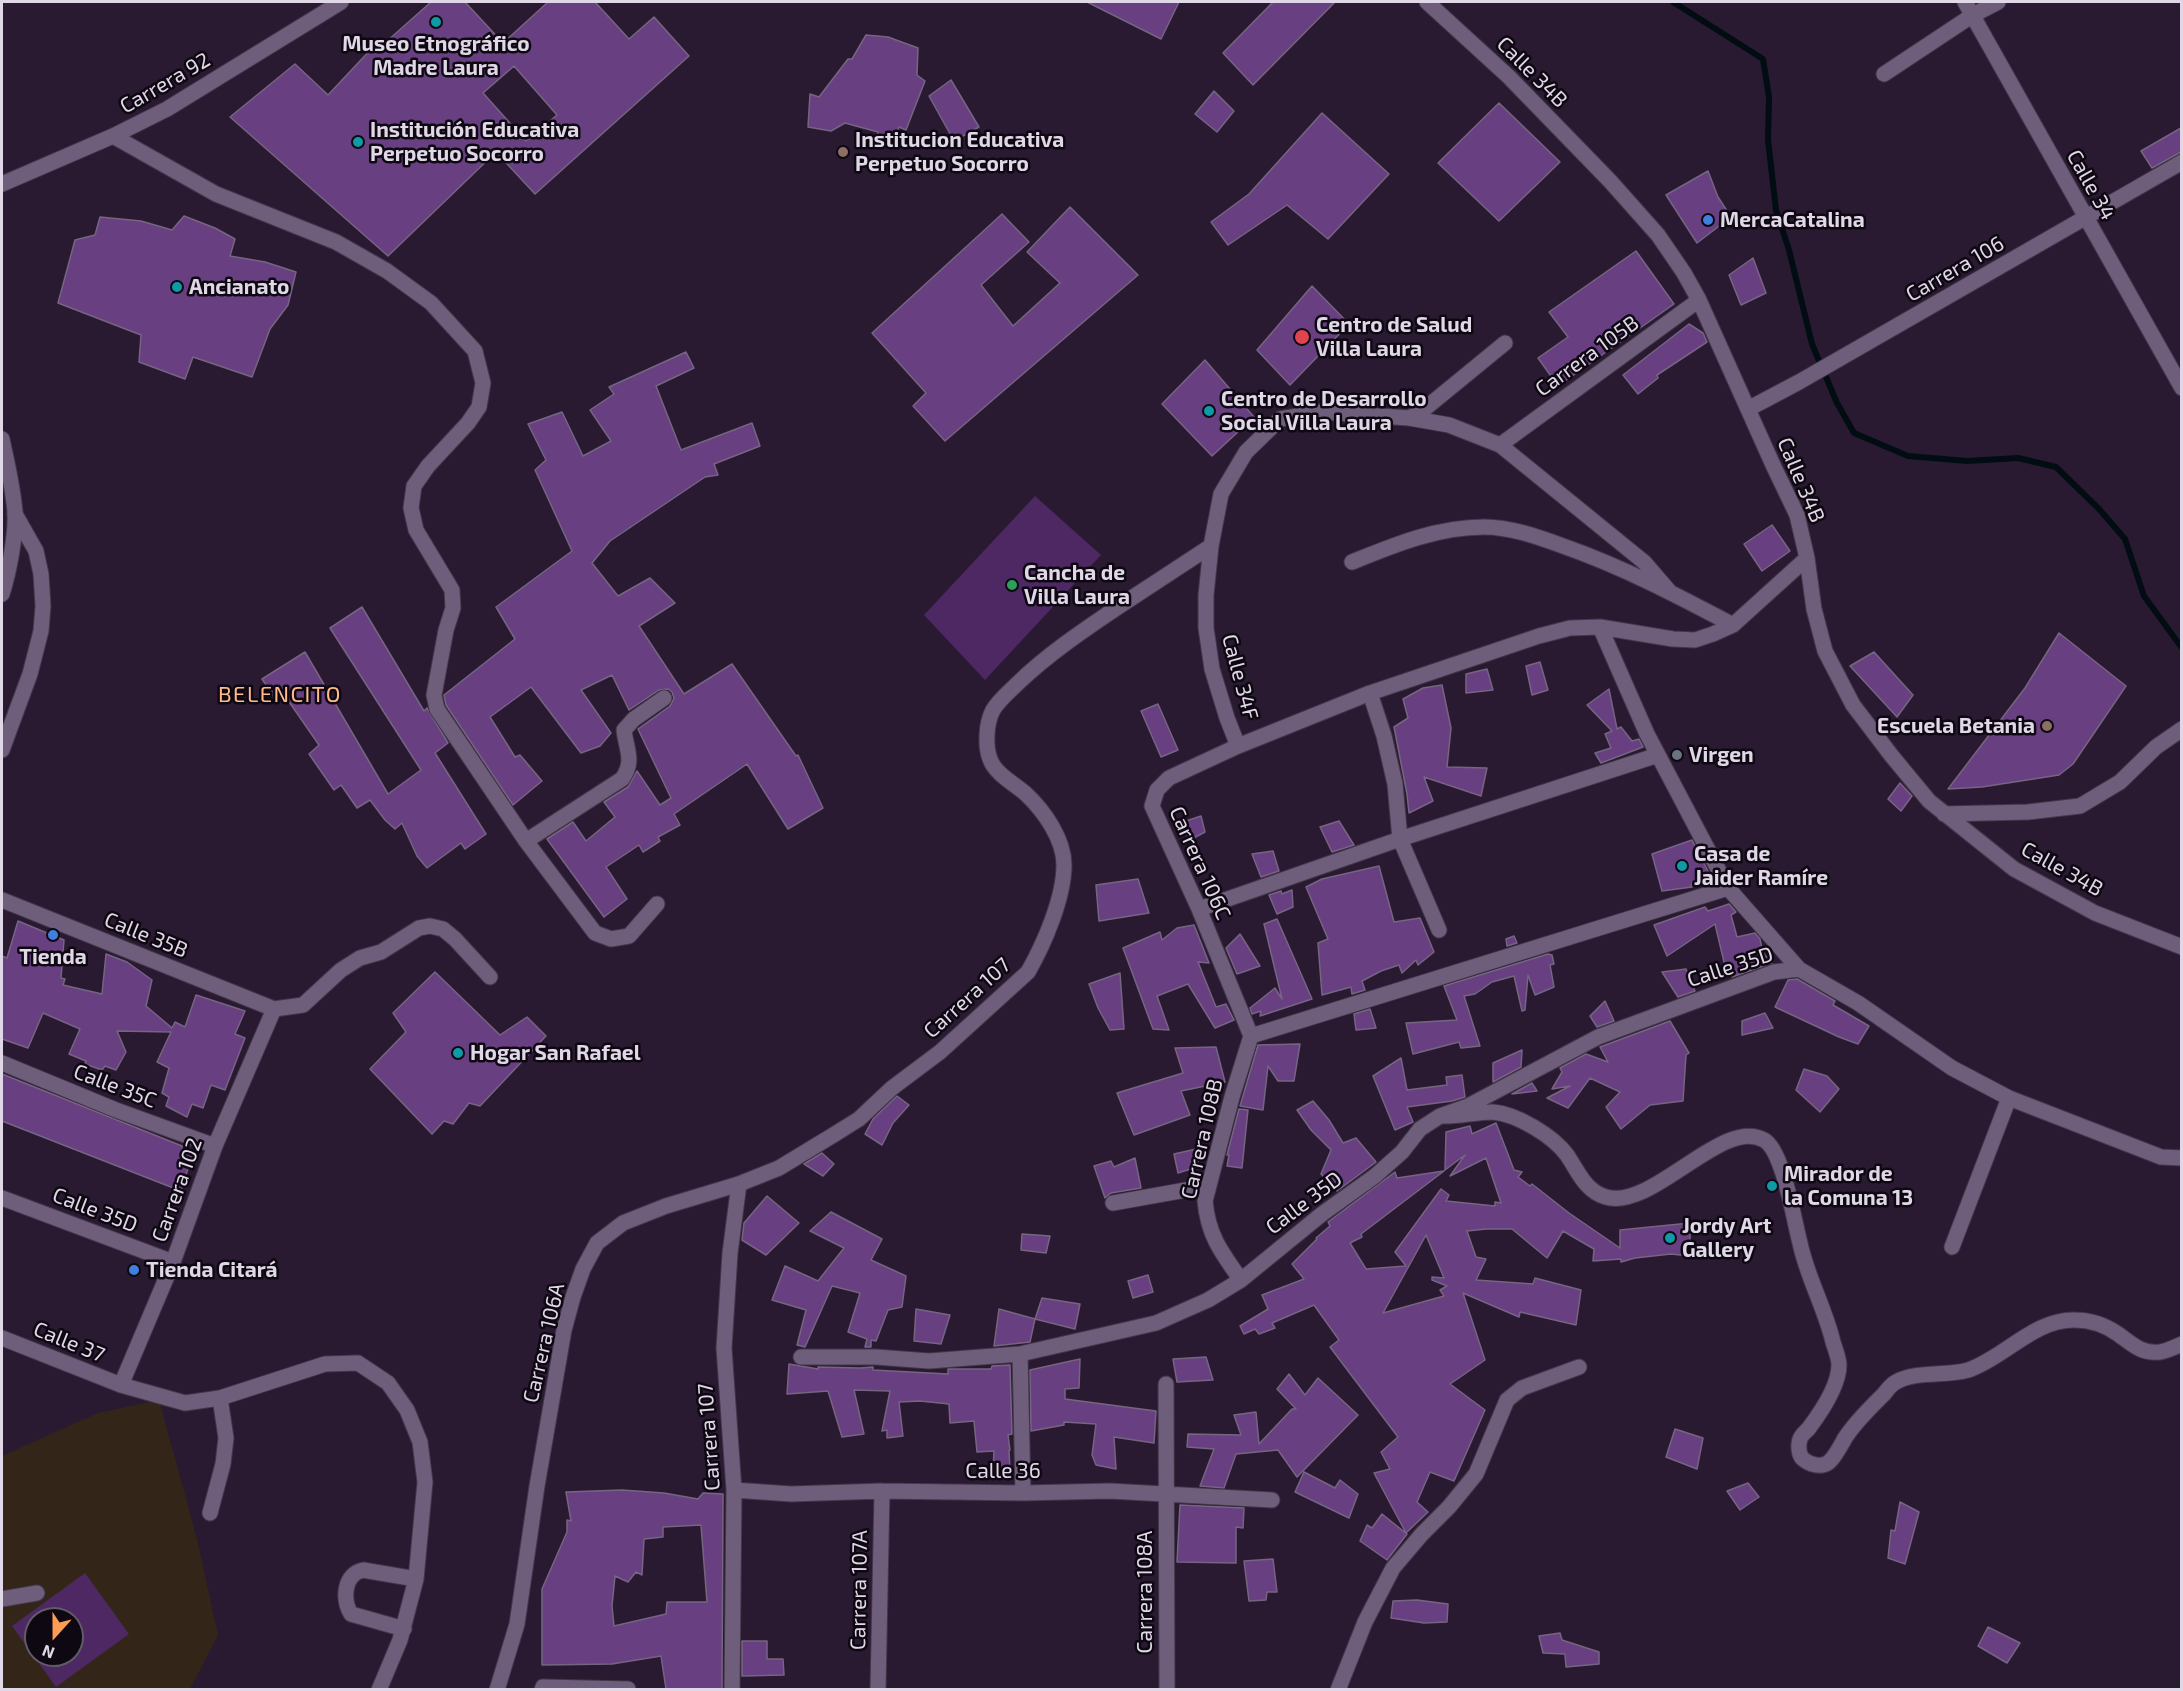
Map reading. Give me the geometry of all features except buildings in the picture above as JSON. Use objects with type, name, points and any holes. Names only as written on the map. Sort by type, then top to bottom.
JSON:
[{"type":"street","name":"Carrera 92","points":[[2,184],[113,136],[167,109],[340,2]]},
{"type":"street","name":"Calle 34B","points":[[1426,2],[1509,76],[1610,182],[1658,235],[1684,273],[1699,300],[1797,515],[1807,558],[1814,609],[1825,651],[1853,705],[1929,801],[2014,868],[2096,913],[2181,947]]},
{"type":"street","name":"Calle 34","points":[[1965,2],[2180,383]]},
{"type":"street","points":[[1884,74],[1973,15],[1998,2]]},
{"type":"street","points":[[113,136],[216,194],[336,242],[387,271],[431,303],[475,351],[483,383],[479,407],[468,423],[428,466],[414,486],[411,508],[416,530],[452,590],[453,608],[446,630],[434,694],[437,709],[526,841],[595,933],[611,939],[629,936],[657,904]]},
{"type":"street","name":"Carrera 106","points":[[1748,410],[2181,162]]},
{"type":"street","name":"Carrera 105B","points":[[1500,445],[1699,300]]},
{"type":"street","points":[[1409,418],[1422,411],[1505,343]]},
{"type":"street","points":[[1211,546],[1221,494],[1246,452],[1280,420],[1321,412],[1409,418],[1449,425],[1500,445],[1644,562],[1669,591]]},
{"type":"street","points":[[2,439],[15,514],[2,594]]},
{"type":"street","points":[[2,750],[30,674],[41,631],[43,606],[41,574],[36,551],[15,514]]},
{"type":"street","points":[[1352,562],[1391,546],[1443,531],[1484,527],[1510,530],[1534,536],[1612,565],[1669,591],[1734,625],[1807,558]]},
{"type":"street","name":"Carrera 107","points":[[814,1146],[859,1119],[892,1088],[940,1052],[1028,972],[1038,955],[1060,891],[1064,864],[1059,841],[1050,824],[1027,795],[990,761],[988,734],[993,711],[1025,676],[1063,645],[1211,546]]},
{"type":"street","name":"Calle 34F","points":[[1211,546],[1206,595],[1206,628],[1212,669],[1238,746]]},
{"type":"street","name":"Carrera 106C","points":[[1251,1036],[1199,909],[1152,806],[1157,790],[1169,778],[1238,746],[1370,693],[1539,636],[1570,628],[1600,627],[1673,639],[1695,640],[1734,625]]},
{"type":"street","points":[[1600,627],[1647,734],[1728,888],[1799,969],[1858,1003],[1952,1068],[2009,1098],[2161,1157],[2181,1158]]},
{"type":"street","points":[[1370,693],[1384,736],[1395,784],[1401,839],[1439,930]]},
{"type":"street","points":[[526,841],[622,779],[627,772],[630,760],[624,730],[634,719],[664,698]]},
{"type":"street","points":[[1944,814],[2028,812],[2080,806],[2120,782],[2156,747],[2181,729]]},
{"type":"street","points":[[1199,909],[1401,839],[1658,755]]},
{"type":"street","points":[[1251,1036],[1728,888]]},
{"type":"street","name":"Calle 35B","points":[[2,900],[274,1009]]},
{"type":"street","points":[[274,1009],[303,1005],[341,970],[360,958],[381,952],[419,928],[430,926],[443,929],[455,939],[490,976]]},
{"type":"street","name":"Calle 35D","points":[[801,1357],[876,1357],[929,1361],[1020,1354],[1156,1323],[1208,1300],[1241,1280],[1322,1214],[1375,1176],[1402,1152],[1420,1129],[1440,1116],[1476,1101],[1598,1037],[1774,972],[1799,969]]},
{"type":"street","name":"Carrera 102","points":[[121,1385],[173,1262],[215,1146],[274,1009]]},
{"type":"street","name":"Carrera 108B","points":[[1241,1280],[1217,1248],[1210,1232],[1205,1201],[1251,1036]]},
{"type":"street","name":"Calle 35C","points":[[2,1063],[116,1110],[215,1146]]},
{"type":"street","points":[[1952,1247],[2009,1098]]},
{"type":"street","points":[[1440,1116],[1453,1117],[1494,1112],[1522,1121],[1545,1133],[1566,1154],[1578,1175],[1591,1190],[1606,1197],[1624,1198],[1642,1193],[1716,1146],[1756,1136],[1767,1141],[1774,1148],[1787,1189],[1805,1266],[1829,1324],[1839,1365],[1835,1383],[1808,1429],[1800,1438],[1798,1450],[1802,1458],[1811,1464],[1821,1465],[1830,1462],[1856,1422],[1896,1382],[1942,1372],[1967,1371],[1991,1361],[2018,1341],[2058,1321],[2077,1320],[2098,1323],[2117,1333],[2134,1347],[2148,1352],[2162,1352],[2181,1344]]},
{"type":"street","name":"Carrera 106A","points":[[497,1689],[517,1624],[537,1486],[564,1330],[583,1269],[597,1244],[623,1223],[779,1168],[814,1146]]},
{"type":"street","name":"Carrera 107","points":[[732,1689],[734,1490],[724,1348],[730,1253],[739,1184]]},
{"type":"street","points":[[1113,1203],[1208,1186]]},
{"type":"street","name":"Calle 35D","points":[[2,1197],[173,1262]]},
{"type":"street","name":"Calle 37","points":[[2,1338],[121,1385],[185,1403],[220,1398],[325,1364],[358,1363],[388,1383],[407,1410],[420,1442],[424,1482],[416,1579],[404,1629],[379,1689]]},
{"type":"street","points":[[1020,1354],[1023,1493]]},
{"type":"street","points":[[1338,1689],[1365,1622],[1394,1568],[1476,1474],[1507,1400],[1522,1388],[1579,1367]]},
{"type":"street","name":"Carrera 108A","points":[[1166,1384],[1167,1689]]},
{"type":"street","points":[[210,1513],[223,1464],[226,1438],[220,1398]]},
{"type":"street","name":"Calle 36","points":[[734,1490],[791,1494],[882,1491],[1023,1493],[1110,1491],[1272,1500]]},
{"type":"street","name":"Carrera 107A","points":[[878,1689],[882,1491]]},
{"type":"street","points":[[404,1629],[351,1614],[344,1597],[351,1577],[363,1570],[416,1579]]},
{"type":"street","points":[[2,1599],[37,1593]]},
{"type":"street","points":[[542,1689],[543,1687],[628,1689]]},
{"type":"shaded area","name":"Cancha de Villa Laura","points":[[1035,496],[1101,555],[985,680],[924,615]]},
{"type":"shaded area","points":[[159,1400],[197,1539],[218,1635],[190,1689],[2,1689],[2,1456],[98,1413]]},
{"type":"shaded area","points":[[85,1573],[129,1634],[84,1667],[84,1607],[38,1607]]},
{"type":"shaded area","points":[[24,1617],[24,1643],[12,1626]]},
{"type":"shaded area","points":[[42,1667],[84,1667],[56,1687]]},
{"type":"waterway","points":[[1673,2],[1763,59],[1769,97],[1768,140],[1776,210],[1789,250],[1812,344],[1837,403],[1854,433],[1908,456],[1967,461],[2018,458],[2056,467],[2099,509],[2125,539],[2144,596],[2182,648]]},
{"type":"place","name":"Museo Etnográfico Madre Laura","points":[[436,22]]},
{"type":"place","name":"Institución Educativa Perpetuo Socorro","points":[[358,142]]},
{"type":"place","name":"Institucion Educativa Perpetuo Socorro","points":[[843,152]]},
{"type":"place","name":"MercaCatalina","points":[[1708,220]]},
{"type":"place","name":"Ancianato","points":[[177,287]]},
{"type":"place","name":"Centro de Salud Villa Laura","points":[[1302,337]]},
{"type":"place","name":"Centro de Desarrollo Social Villa Laura","points":[[1209,411]]},
{"type":"place","name":"Cancha de Villa Laura","points":[[1012,585]]},
{"type":"place","name":"Escuela Betania","points":[[2047,726]]},
{"type":"place","name":"Virgen","points":[[1677,755]]},
{"type":"place","name":"Casa de Jaider Ramíre","points":[[1682,866]]},
{"type":"place","name":"Tienda","points":[[53,935]]},
{"type":"place","name":"Hogar San Rafael","points":[[458,1053]]},
{"type":"place","name":"Mirador de la Comuna 13","points":[[1772,1186]]},
{"type":"place","name":"Jordy Art Gallery","points":[[1670,1238]]},
{"type":"place","name":"Tienda Citará","points":[[134,1270]]},
{"type":"district","name":"BELENCITO","points":[[280,695]]}]
